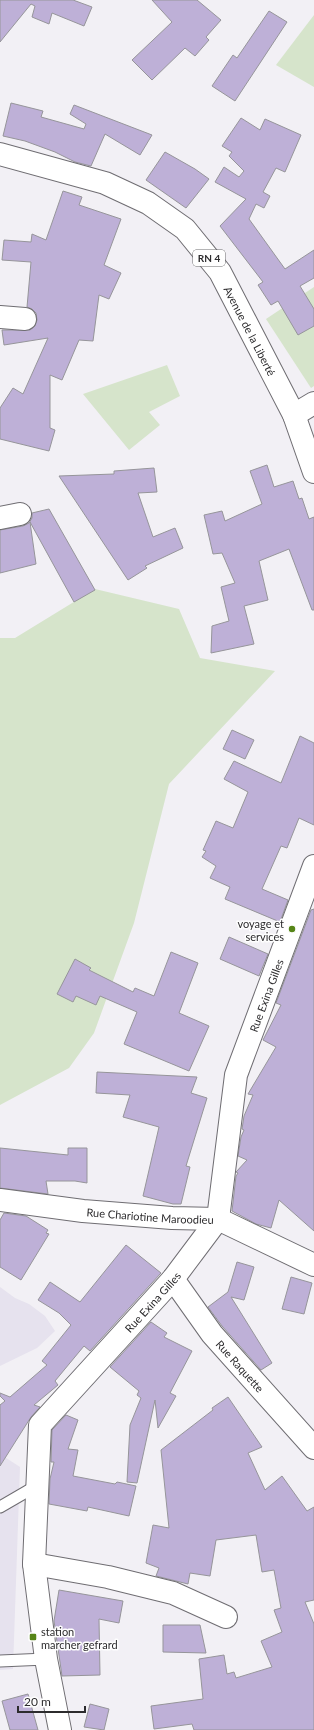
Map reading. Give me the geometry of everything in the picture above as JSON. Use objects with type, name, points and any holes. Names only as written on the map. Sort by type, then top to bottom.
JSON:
[{"type":"street","name":"Avenue de la Liberté","points":[[0,154],[105,183],[148,203],[185,230],[220,272],[294,415],[314,472]]},
{"type":"street","points":[[0,317],[25,318]]},
{"type":"street","points":[[294,415],[314,403]]},
{"type":"street","name":"Rue Exina Gilles","points":[[60,1730],[46,1659],[34,1564],[40,1425],[173,1278],[218,1218],[236,1075],[314,866]]},
{"type":"street","name":"Rue Chariotine Maroodieu","points":[[0,1200],[83,1211],[172,1218],[218,1218],[314,1265]]},
{"type":"street","name":"Rue Raquette","points":[[173,1278],[212,1334],[314,1448]]},
{"type":"street","points":[[34,1564],[108,1577],[173,1592],[226,1617]]},
{"type":"lane","points":[[0,1507],[38,1485]]},
{"type":"lane","points":[[0,1661],[46,1659]]},
{"type":"shaded area","points":[[0,1287],[15,1298],[29,1304],[45,1316],[55,1331],[37,1348],[0,1366]]},
{"type":"shaded area","points":[[0,1454],[20,1467],[13,1669],[0,1670]]},
{"type":"green space","points":[[314,15],[314,87],[276,65]]},
{"type":"green space","points":[[314,287],[314,386],[311,388],[266,319]]},
{"type":"green space","points":[[167,365],[180,396],[149,412],[160,425],[129,450],[83,394]]},
{"type":"green space","points":[[95,589],[179,609],[200,658],[275,671],[169,784],[134,923],[94,1033],[69,1068],[0,1105],[0,638],[15,638]]},
{"type":"building","points":[[0,0],[73,0],[92,7],[84,26],[52,13],[49,24],[32,17],[35,6],[31,4],[0,42]]},
{"type":"building","points":[[152,0],[197,0],[221,20],[206,37],[209,40],[195,56],[185,48],[152,80],[132,60],[172,22]]},
{"type":"building","points":[[269,11],[287,22],[235,101],[212,86],[233,55],[237,58]]},
{"type":"building","points":[[11,103],[43,111],[41,117],[84,129],[86,124],[70,114],[74,105],[152,135],[140,155],[105,134],[91,166],[75,162],[55,152],[25,141],[3,136]]},
{"type":"building","points":[[241,118],[260,130],[265,119],[301,135],[285,172],[276,168],[263,192],[270,196],[264,208],[256,204],[249,219],[285,269],[314,250],[314,278],[300,286],[314,309],[314,326],[298,335],[278,301],[271,305],[258,285],[263,282],[220,226],[246,199],[215,182],[224,167],[239,177],[244,171],[229,156],[232,152],[222,146]]},
{"type":"building","points":[[165,152],[195,169],[209,179],[186,208],[146,180]]},
{"type":"building","points":[[63,191],[82,197],[79,205],[121,219],[104,265],[121,273],[109,299],[99,295],[93,341],[79,340],[62,380],[50,375],[50,428],[55,430],[49,451],[0,439],[0,408],[13,388],[23,394],[48,338],[4,345],[2,330],[30,330],[35,326],[37,320],[36,313],[27,307],[31,262],[2,260],[4,240],[31,242],[32,234],[46,240]]},
{"type":"building","points":[[267,465],[274,487],[293,481],[299,499],[302,498],[309,519],[314,517],[314,610],[312,610],[289,549],[259,561],[268,600],[244,606],[254,644],[211,653],[212,626],[229,621],[221,587],[235,583],[222,553],[213,554],[204,515],[222,511],[225,521],[262,504],[250,471]]},
{"type":"building","points":[[154,468],[157,492],[138,493],[153,537],[175,528],[183,548],[145,566],[147,568],[128,580],[59,476],[114,474],[114,471]]},
{"type":"building","points":[[49,509],[95,590],[74,602],[30,522],[36,564],[0,573],[0,530],[23,526],[29,523],[32,518],[32,513]]},
{"type":"building","points":[[232,730],[254,740],[245,759],[223,749]]},
{"type":"building","points":[[300,736],[314,743],[314,825],[299,818],[287,848],[281,846],[262,889],[288,900],[280,922],[225,899],[230,887],[210,878],[216,866],[202,857],[206,851],[203,850],[216,821],[233,828],[248,792],[224,779],[234,761],[281,783]]},
{"type":"building","points":[[314,909],[314,1231],[279,1200],[271,1228],[256,1224],[232,1211],[236,1176],[238,1173],[236,1172],[247,1160],[238,1156],[241,1137],[244,1130],[242,1129],[244,1116],[253,1095],[248,1094],[276,1047],[263,1040],[281,1005],[276,1003],[311,910]]},
{"type":"building","points":[[229,937],[268,954],[259,976],[220,959]]},
{"type":"building","points":[[171,952],[198,963],[179,1013],[209,1026],[189,1071],[124,1044],[137,1012],[100,996],[96,1005],[76,996],[73,1002],[57,994],[75,959],[91,968],[89,970],[133,992],[135,988],[154,996]]},
{"type":"building","points":[[97,1072],[197,1077],[191,1093],[207,1098],[186,1166],[190,1167],[181,1204],[173,1204],[143,1196],[159,1127],[123,1117],[130,1095],[96,1093]]},
{"type":"building","points":[[0,1148],[68,1155],[68,1148],[87,1148],[87,1183],[75,1181],[46,1181],[48,1194],[0,1188]]},
{"type":"building","points":[[4,1213],[26,1216],[48,1230],[46,1233],[49,1234],[21,1280],[0,1267],[0,1220]]},
{"type":"building","points":[[126,1245],[161,1273],[90,1351],[84,1346],[55,1381],[58,1385],[34,1405],[40,1407],[31,1417],[0,1466],[0,1405],[5,1401],[0,1396],[0,1393],[10,1397],[47,1365],[42,1361],[71,1325],[59,1313],[38,1300],[50,1282],[80,1302]]},
{"type":"building","points":[[237,1262],[254,1267],[244,1300],[231,1297],[272,1363],[261,1370],[222,1326],[208,1307],[228,1292]]},
{"type":"building","points":[[291,1277],[312,1283],[304,1314],[282,1309]]},
{"type":"building","points":[[151,1322],[167,1333],[164,1337],[192,1351],[170,1393],[176,1396],[158,1428],[155,1400],[137,1483],[127,1482],[130,1425],[141,1398],[137,1395],[139,1391],[110,1367]]},
{"type":"building","points":[[228,1397],[262,1447],[248,1453],[265,1490],[282,1476],[307,1511],[314,1507],[314,1600],[305,1602],[314,1624],[314,1730],[194,1730],[192,1724],[154,1729],[151,1706],[203,1699],[199,1659],[224,1655],[227,1674],[234,1672],[236,1678],[272,1667],[261,1641],[282,1632],[274,1610],[281,1608],[274,1570],[262,1572],[256,1535],[216,1540],[210,1576],[190,1573],[188,1584],[156,1576],[159,1568],[146,1563],[153,1525],[169,1528],[161,1450],[213,1410],[212,1408]]},
{"type":"building","points":[[66,1415],[78,1420],[68,1449],[78,1450],[73,1476],[115,1484],[117,1482],[136,1486],[129,1516],[88,1507],[87,1511],[49,1504],[50,1479],[54,1462],[51,1462],[52,1430]]},
{"type":"building","points":[[59,1590],[123,1601],[119,1623],[99,1619],[100,1675],[62,1676],[54,1621]]},
{"type":"building","points":[[163,1625],[200,1625],[206,1653],[163,1652]]},
{"type":"building","points":[[28,1694],[38,1730],[10,1730],[2,1701]]},
{"type":"building","points":[[90,1704],[109,1709],[104,1730],[84,1727]]},
{"type":"place","name":"voyage et services","points":[[292,929]]},
{"type":"place","name":"station marcher gefrard","points":[[33,1637]]}]
